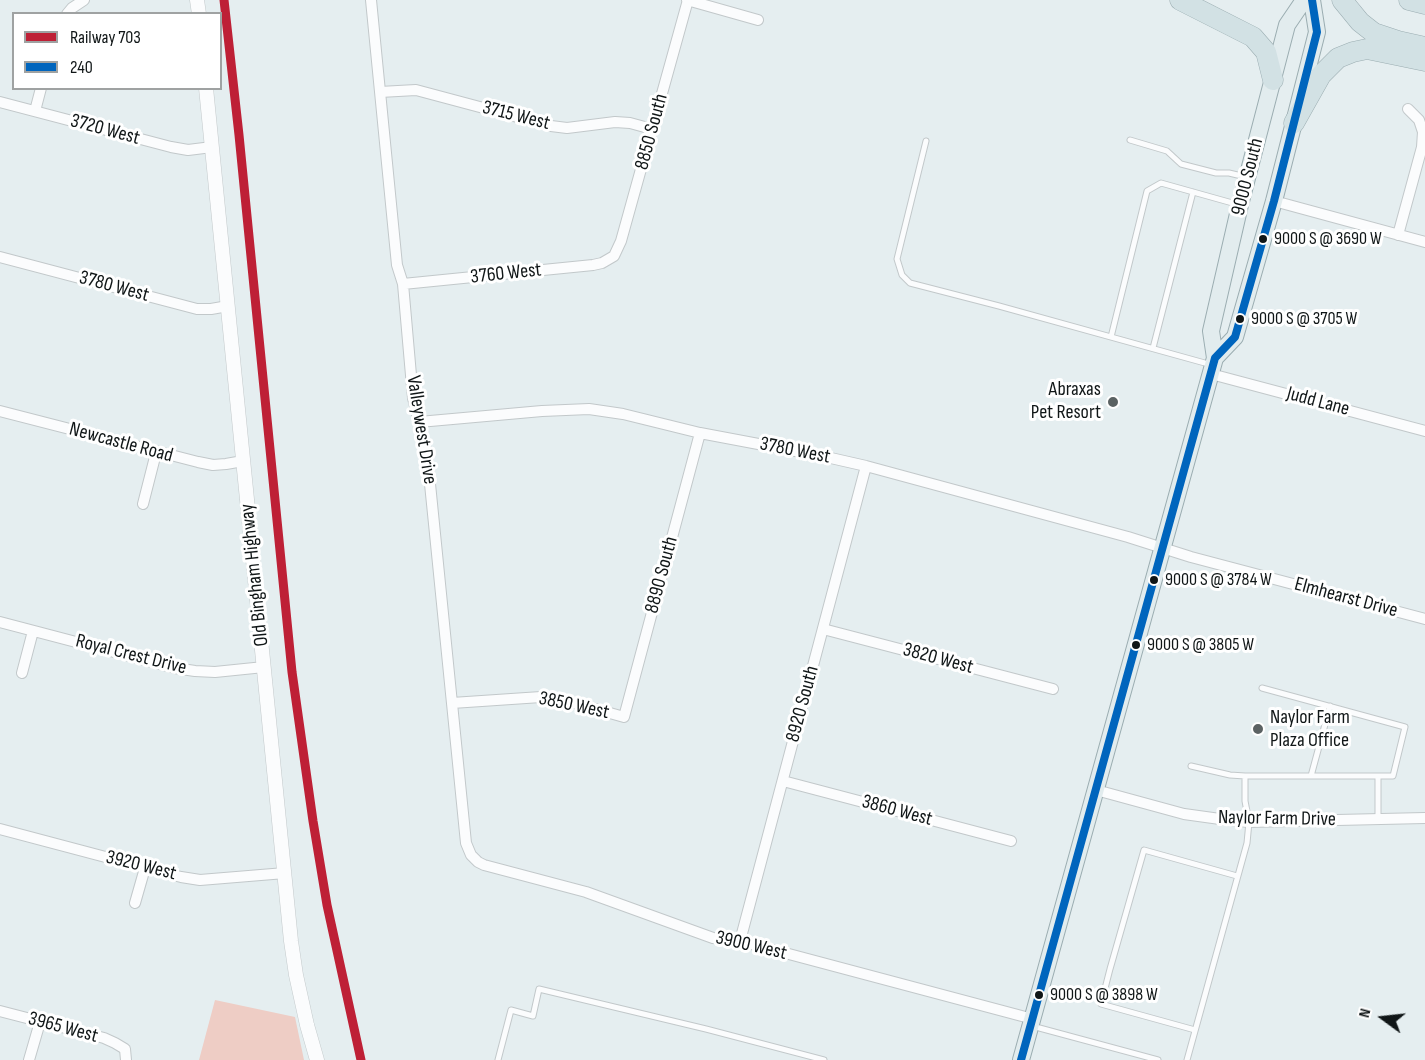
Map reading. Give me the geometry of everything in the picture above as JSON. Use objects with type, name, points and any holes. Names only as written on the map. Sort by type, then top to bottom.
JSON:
[{"type":"highway","points":[[1184,2],[1215,0]]},
{"type":"highway","points":[[1342,0],[1360,22],[1374,33],[1425,47]]},
{"type":"highway","points":[[1409,0],[1425,4]]},
{"type":"highway","points":[[1184,2],[1253,37],[1266,52],[1273,80]]},
{"type":"highway","points":[[1294,123],[1321,75],[1338,58],[1367,49],[1425,61]]},
{"type":"main road","name":"9000 South","points":[[1021,1060],[1213,366],[1211,331],[1240,205],[1287,25],[1304,0]]},
{"type":"main road","name":"9000 South","points":[[1213,366],[1235,337],[1274,201],[1317,32],[1312,0]]},
{"type":"street","points":[[69,12],[84,0]]},
{"type":"street","name":"Valleywest Drive","points":[[371,0],[397,265],[402,284],[413,398],[428,454],[466,843],[474,859]]},
{"type":"street","points":[[688,0],[758,20]]},
{"type":"street","name":"8850 South","points":[[608,260],[614,256],[621,241],[688,0]]},
{"type":"street","points":[[35,111],[40,90]]},
{"type":"street","name":"Old Bingham Highway","points":[[206,90],[296,975],[317,1060]]},
{"type":"street","name":"3715 West","points":[[380,92],[416,90],[559,127],[582,127],[615,122],[630,123],[652,129]]},
{"type":"street","name":"3720 West","points":[[0,102],[178,149],[212,147]]},
{"type":"street","points":[[1398,235],[1423,140],[1419,120],[1408,109]]},
{"type":"street","points":[[1274,201],[1425,242]]},
{"type":"street","name":"3780 West","points":[[0,256],[190,307],[211,309],[228,306]]},
{"type":"street","name":"3760 West","points":[[402,284],[593,265],[608,260]]},
{"type":"street","name":"Judd Lane","points":[[1213,366],[1425,431]]},
{"type":"street","name":"3780 West","points":[[419,422],[589,408],[866,466],[1163,548]]},
{"type":"street","name":"Newcastle Road","points":[[1,414],[213,465],[243,461]]},
{"type":"street","name":"8890 South","points":[[624,717],[700,433]]},
{"type":"street","points":[[143,504],[156,453]]},
{"type":"street","name":"8920 South","points":[[740,941],[866,466]]},
{"type":"street","name":"Elmhearst Drive","points":[[1163,548],[1191,558],[1425,619]]},
{"type":"street","name":"Royal Crest Drive","points":[[0,622],[175,668],[215,672],[264,668]]},
{"type":"street","name":"3820 West","points":[[823,629],[1053,689]]},
{"type":"street","points":[[22,673],[33,631]]},
{"type":"street","name":"3850 West","points":[[452,703],[541,697],[560,699],[624,717]]},
{"type":"street","name":"3860 West","points":[[783,781],[1011,841]]},
{"type":"street","name":"Naylor Farm Drive","points":[[1096,790],[1184,814],[1249,822],[1425,818]]},
{"type":"street","name":"3920 West","points":[[0,829],[145,868],[200,880],[285,873]]},
{"type":"street","name":"3900 West","points":[[474,859],[484,865],[586,892],[704,935],[740,941],[1032,1023]]},
{"type":"street","points":[[135,903],[145,868]]},
{"type":"street","name":"3965 West","points":[[0,1011],[104,1038],[125,1055]]},
{"type":"street","points":[[30,1060],[40,1022]]},
{"type":"lane","points":[[1130,140],[1167,151],[1181,164],[1216,173],[1229,172],[1248,177]]},
{"type":"lane","points":[[927,141],[897,259],[902,275],[910,283],[1213,366]]},
{"type":"lane","points":[[1110,336],[1147,191],[1161,183],[1240,205]]},
{"type":"lane","points":[[1153,348],[1193,192]]},
{"type":"lane","points":[[1191,766],[1245,776],[1393,776],[1405,727],[1262,688]]},
{"type":"lane","points":[[1311,776],[1329,706]]},
{"type":"lane","points":[[1187,1060],[1247,843],[1249,822],[1245,801],[1245,776]]},
{"type":"lane","points":[[1378,776],[1378,819]]},
{"type":"lane","points":[[1195,1030],[1101,1004],[1144,850],[1237,876]]},
{"type":"lane","points":[[498,1060],[511,1010],[533,1016],[539,989],[824,1060]]},
{"type":"lane","points":[[1032,1023],[1158,1060]]},
{"type":"shaded area","points":[[215,1000],[295,1017],[304,1060],[199,1060]]},
{"type":"rail line","name":"703","points":[[224,0],[292,672],[327,905],[361,1060]]},
{"type":"transit line","name":"240","points":[[1021,1060],[1215,358],[1235,337],[1274,201],[1317,32],[1312,0]]},
{"type":"place","name":"9000 S @ 3690 W","points":[[1263,239]]},
{"type":"place","name":"9000 S @ 3705 W","points":[[1240,319]]},
{"type":"place","name":"Abraxas Pet Resort","points":[[1113,402]]},
{"type":"place","name":"9000 S @ 3784 W","points":[[1154,580]]},
{"type":"place","name":"9000 S @ 3805 W","points":[[1136,645]]},
{"type":"place","name":"Naylor Farm Plaza Office","points":[[1258,729]]},
{"type":"place","name":"9000 S @ 3898 W","points":[[1039,995]]}]
